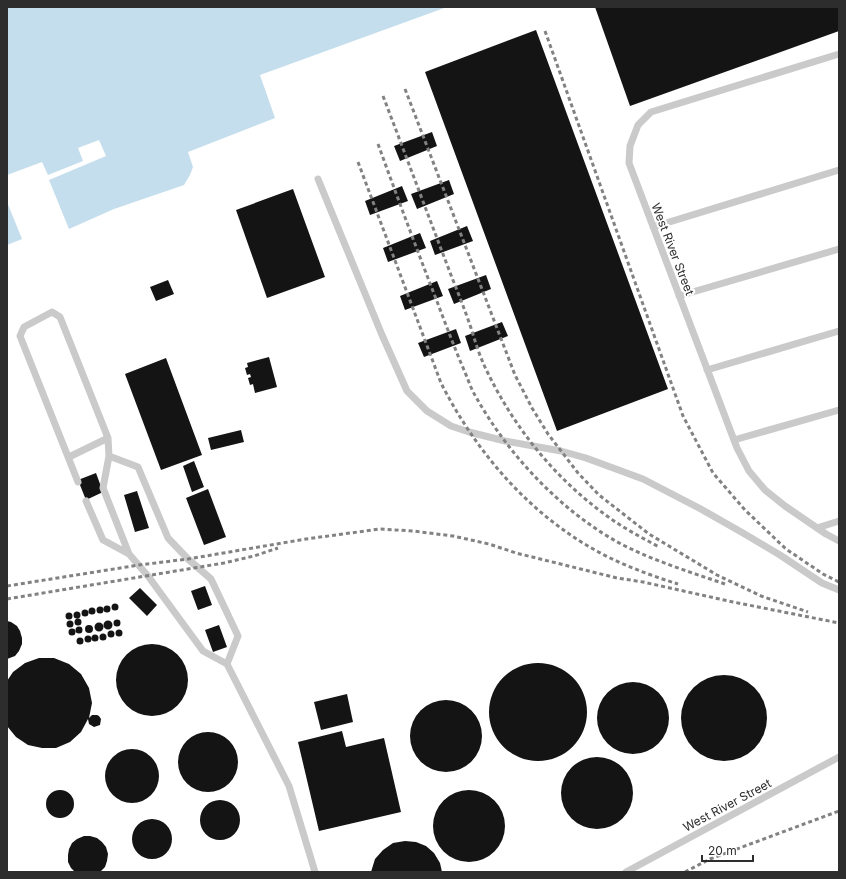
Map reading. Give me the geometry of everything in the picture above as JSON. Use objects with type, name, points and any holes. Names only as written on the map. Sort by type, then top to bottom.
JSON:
[{"type":"lane","name":"West River Street","points":[[839,54],[651,112],[638,125],[630,146],[629,163],[737,448],[749,471],[764,490],[784,506],[839,541]]},
{"type":"lane","points":[[653,227],[839,170]]},
{"type":"lane","points":[[318,179],[382,335],[407,391],[427,411],[451,426],[469,432],[505,441],[561,451],[644,478],[737,529],[822,583],[839,590]]},
{"type":"lane","points":[[679,296],[839,249]]},
{"type":"lane","points":[[78,482],[20,336],[24,327],[52,312],[60,317],[108,438],[109,456],[103,488],[129,554],[152,582],[203,651],[227,664],[289,786],[315,872]]},
{"type":"lane","points":[[707,370],[839,331]]},
{"type":"lane","points":[[734,440],[839,410]]},
{"type":"lane","points":[[69,458],[108,438]]},
{"type":"lane","points":[[109,456],[138,467],[168,538],[211,579],[238,636],[227,664]]},
{"type":"lane","points":[[86,501],[103,540],[129,554]]},
{"type":"lane","points":[[817,528],[839,521]]},
{"type":"lane","name":"West River Street","points":[[626,872],[839,757]]},
{"type":"water","points":[[7,7],[447,7],[260,75],[275,118],[188,152],[193,167],[184,185],[114,209],[69,229],[49,180],[106,156],[99,140],[78,148],[83,161],[48,175],[42,162],[7,175]]},
{"type":"water","points":[[7,202],[22,239],[7,245]]},
{"type":"building","points":[[595,7],[839,7],[839,31],[630,106]]},
{"type":"building","points":[[536,30],[668,389],[557,431],[425,72]]},
{"type":"building","points":[[432,132],[437,146],[400,161],[394,146]]},
{"type":"building","points":[[449,180],[454,194],[417,209],[411,194]]},
{"type":"building","points":[[402,186],[408,201],[370,215],[365,201]]},
{"type":"building","points":[[293,189],[325,277],[267,298],[236,210]]},
{"type":"building","points":[[467,226],[473,241],[435,255],[430,241]]},
{"type":"building","points":[[420,233],[426,248],[388,262],[383,248]]},
{"type":"building","points":[[486,275],[491,289],[454,304],[448,289]]},
{"type":"building","points":[[168,280],[174,294],[156,301],[150,287]]},
{"type":"building","points":[[437,281],[443,296],[405,310],[400,296]]},
{"type":"building","points":[[502,322],[508,336],[470,351],[465,336]]},
{"type":"building","points":[[456,329],[461,343],[424,357],[418,343]]},
{"type":"building","points":[[269,357],[277,387],[255,393],[253,384],[250,385],[248,378],[251,377],[250,374],[247,375],[245,368],[248,367],[247,363]]},
{"type":"building","points":[[166,358],[202,455],[161,470],[125,374]]},
{"type":"building","points":[[241,430],[244,442],[211,450],[208,438]]},
{"type":"building","points":[[194,461],[204,487],[192,492],[183,466]]},
{"type":"building","points":[[96,473],[103,492],[86,500],[78,480]]},
{"type":"building","points":[[208,489],[226,537],[204,545],[186,498]]},
{"type":"building","points":[[137,491],[149,528],[135,532],[124,495]]},
{"type":"building","points":[[205,586],[212,605],[198,610],[191,591]]},
{"type":"building","points":[[140,588],[157,605],[147,616],[129,598]]},
{"type":"building","points":[[115,604],[118,607],[115,610],[112,607]]},
{"type":"building","points":[[107,606],[110,609],[107,612],[104,609]]},
{"type":"building","points":[[100,607],[103,610],[100,613],[97,610]]},
{"type":"building","points":[[92,608],[95,611],[92,614],[89,611]]},
{"type":"building","points":[[85,610],[88,613],[85,616],[82,613]]},
{"type":"building","points":[[77,612],[80,615],[77,618],[74,615]]},
{"type":"building","points":[[69,613],[72,616],[69,619],[66,616]]},
{"type":"building","points":[[78,619],[81,622],[78,625],[75,622]]},
{"type":"building","points":[[117,620],[120,623],[117,626],[114,623]]},
{"type":"building","points":[[7,621],[17,626],[22,638],[22,644],[15,656],[7,659]]},
{"type":"building","points":[[70,621],[73,624],[70,627],[67,624]]},
{"type":"building","points":[[106,621],[110,621],[112,625],[110,629],[106,629],[104,627],[104,623]]},
{"type":"building","points":[[97,623],[101,623],[103,627],[101,631],[97,631],[95,629],[95,625]]},
{"type":"building","points":[[87,625],[91,625],[93,629],[91,633],[87,633],[85,631],[85,627]]},
{"type":"building","points":[[219,625],[227,647],[213,652],[205,630]]},
{"type":"building","points":[[79,627],[82,630],[79,633],[76,630]]},
{"type":"building","points":[[72,629],[75,632],[72,635],[69,632]]},
{"type":"building","points":[[119,630],[122,633],[119,636],[116,633]]},
{"type":"building","points":[[111,631],[114,634],[111,637],[108,634]]},
{"type":"building","points":[[103,634],[106,637],[103,640],[100,637]]},
{"type":"building","points":[[95,635],[98,638],[95,641],[92,638]]},
{"type":"building","points":[[88,636],[91,639],[88,642],[85,639]]},
{"type":"building","points":[[80,638],[83,641],[80,644],[77,641]]},
{"type":"building","points":[[152,644],[172,650],[182,660],[188,680],[182,700],[172,710],[152,716],[132,710],[122,700],[116,680],[122,660],[132,650]]},
{"type":"building","points":[[39,658],[54,658],[69,664],[81,674],[89,688],[92,703],[89,718],[92,715],[97,715],[101,719],[100,725],[94,727],[89,724],[88,719],[81,732],[70,742],[56,748],[42,748],[28,745],[16,737],[7,726],[7,681],[13,672],[25,663]]},
{"type":"building","points":[[538,663],[548,664],[565,671],[579,685],[586,702],[586,722],[579,739],[565,753],[548,760],[538,761],[528,760],[511,753],[497,739],[490,722],[489,712],[490,702],[497,685],[511,671],[528,664]]},
{"type":"building","points":[[724,675],[741,678],[755,687],[764,701],[767,718],[764,735],[755,749],[741,758],[724,761],[707,758],[693,749],[684,735],[681,718],[684,701],[693,687],[707,678]]},
{"type":"building","points":[[633,682],[653,688],[663,698],[669,718],[663,738],[653,748],[633,754],[613,748],[603,738],[597,718],[603,698],[613,688]]},
{"type":"building","points":[[347,694],[353,722],[321,730],[314,702]]},
{"type":"building","points":[[446,700],[466,706],[476,716],[482,736],[476,756],[466,766],[446,772],[426,766],[416,756],[410,736],[416,716],[426,706]]},
{"type":"building","points":[[342,731],[346,747],[384,738],[401,812],[319,831],[298,742]]},
{"type":"building","points":[[208,732],[224,737],[229,741],[233,746],[238,762],[233,778],[229,783],[224,787],[208,792],[192,787],[187,783],[183,778],[178,762],[183,746],[187,741],[192,737]]},
{"type":"building","points":[[127,749],[137,749],[147,753],[155,761],[159,771],[159,781],[155,791],[147,799],[137,803],[127,803],[117,799],[109,791],[105,781],[105,771],[109,761],[117,753]]},
{"type":"building","points":[[597,757],[617,763],[627,773],[633,793],[627,813],[617,823],[597,829],[577,823],[567,813],[561,793],[567,773],[577,763]]},
{"type":"building","points":[[60,790],[70,794],[74,804],[70,814],[60,818],[50,814],[46,804],[50,794]]},
{"type":"building","points":[[469,790],[489,796],[499,806],[505,826],[499,846],[489,856],[469,862],[449,856],[439,846],[433,826],[439,806],[449,796]]},
{"type":"building","points":[[216,800],[224,800],[231,803],[237,809],[240,820],[237,831],[231,837],[224,840],[216,840],[209,837],[203,831],[200,824],[200,816],[203,809],[209,803]]},
{"type":"building","points":[[148,819],[156,819],[163,822],[169,828],[172,839],[169,850],[163,856],[156,859],[148,859],[141,856],[135,850],[132,843],[132,835],[135,828],[141,822]]},
{"type":"building","points":[[84,836],[97,838],[106,847],[108,854],[107,861],[105,867],[100,872],[75,872],[68,862],[69,849],[72,843]]},
{"type":"building","points":[[405,841],[416,842],[426,846],[434,853],[440,863],[442,872],[371,872],[375,859],[383,850],[393,843]]},
{"type":"railway","points":[[545,31],[683,416],[713,473],[745,510],[786,549],[823,574],[839,582]]},
{"type":"railway","points":[[405,89],[515,375],[532,408],[548,434],[578,473],[599,495],[649,534],[717,575],[761,596],[808,612]]},
{"type":"railway","points":[[383,96],[464,308],[480,356],[507,408],[521,429],[552,467],[587,501],[613,520],[659,547]]},
{"type":"railway","points":[[378,144],[455,349],[471,387],[489,419],[504,440],[539,481],[578,516],[599,531],[646,556],[725,584]]},
{"type":"railway","points":[[358,162],[441,383],[472,436],[511,484],[533,506],[557,525],[583,543],[610,558],[678,584]]},
{"type":"railway","points":[[7,586],[139,565],[188,559],[306,539],[380,529],[453,536],[617,578],[643,582],[839,623]]},
{"type":"railway","points":[[7,599],[224,563],[254,556],[278,548]]},
{"type":"railway","points":[[685,872],[710,859],[839,811]]}]
